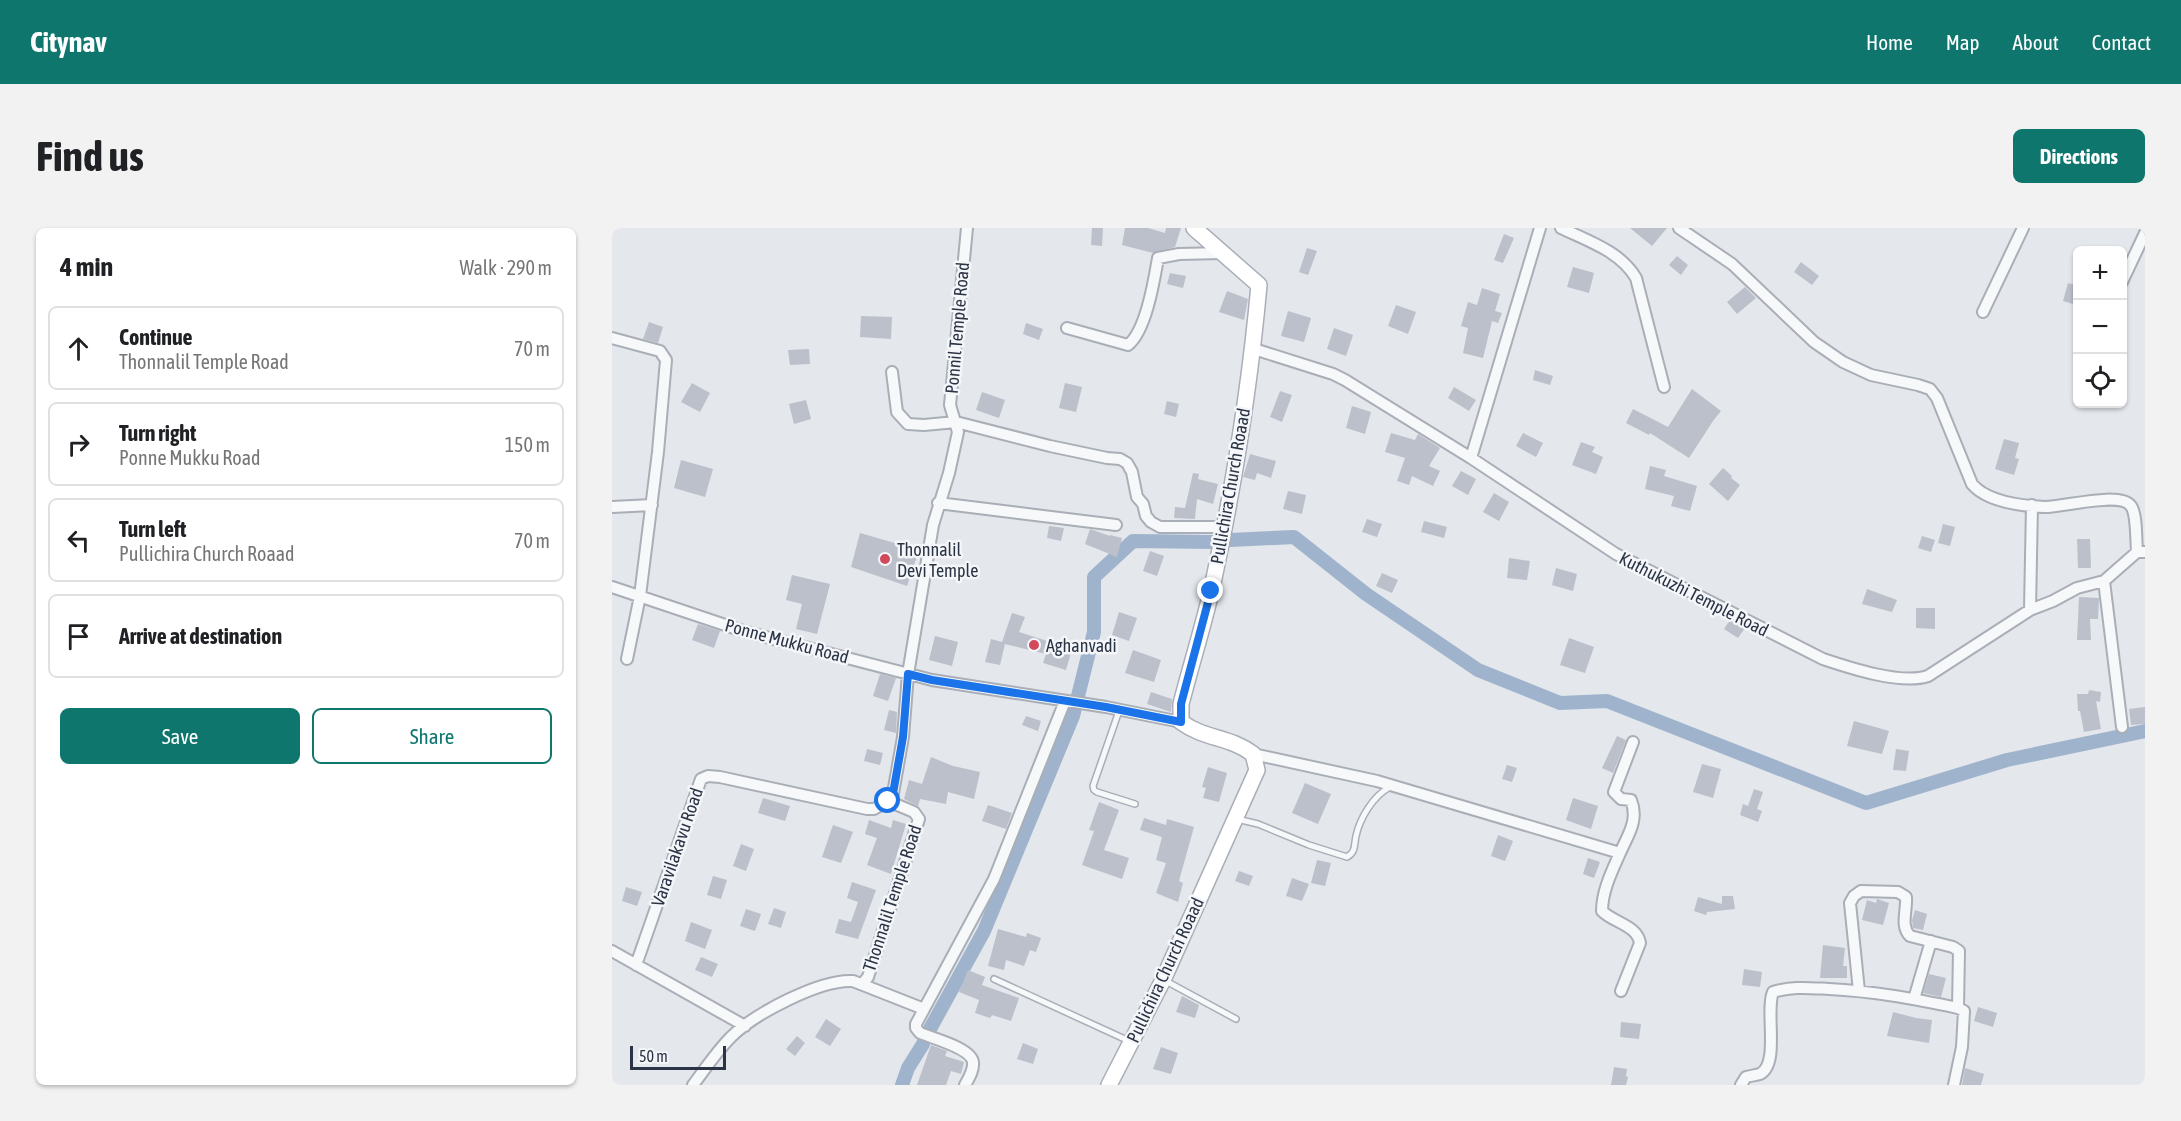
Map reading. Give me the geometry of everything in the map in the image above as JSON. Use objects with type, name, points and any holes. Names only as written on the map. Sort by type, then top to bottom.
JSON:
[{"type":"main road","name":"Pullichira Church Roaad","points":[[1181,722],[1181,704],[1211,591],[1224,527],[1254,349],[1259,285],[1194,228]]},
{"type":"main road","points":[[1181,722],[1195,732],[1239,744],[1253,754]]},
{"type":"main road","name":"Pullichira Church Roaad","points":[[1109,1085],[1163,980],[1257,770],[1253,754]]},
{"type":"street","name":"Ponnil Temple Road","points":[[908,674],[933,525],[949,473],[958,432],[950,405],[967,228]]},
{"type":"street","points":[[1471,458],[1540,228]]},
{"type":"street","points":[[1561,228],[1616,255],[1630,267],[1636,278],[1664,387]]},
{"type":"street","points":[[1679,228],[1732,264],[1814,342],[1843,362],[1871,375],[1930,389],[1937,398],[1972,484],[1980,493],[1991,498],[2046,507],[2109,500],[2127,502],[2133,509],[2141,552]]},
{"type":"street","points":[[1983,312],[2024,228]]},
{"type":"street","points":[[2127,271],[2145,233]]},
{"type":"street","points":[[1067,328],[1128,345],[1140,329],[1158,258],[1179,254],[1223,253]]},
{"type":"street","points":[[612,338],[660,351],[666,360],[640,596],[627,659]]},
{"type":"street","name":"Kuthukuzhi Temple Road","points":[[1254,349],[1333,374],[1345,380],[1471,458],[1616,554],[1823,659],[1858,671],[1909,679],[1928,676],[2030,610],[2077,588],[2104,581],[2141,552]]},
{"type":"street","points":[[892,372],[897,412],[908,424],[956,422],[1084,453],[1120,459],[1127,463],[1132,472],[1137,497],[1143,504],[1146,516],[1151,522],[1160,527],[1224,527]]},
{"type":"street","points":[[938,503],[1116,525]]},
{"type":"street","points":[[612,507],[651,505]]},
{"type":"street","points":[[2030,610],[2032,505]]},
{"type":"street","points":[[2104,581],[2122,727]]},
{"type":"street","name":"Ponne Mukku Road","points":[[612,588],[743,631],[932,680],[1181,722]]},
{"type":"street","name":"Thonnalil Temple Road","points":[[693,1085],[730,1038],[745,1026],[793,998],[843,980],[862,984],[868,977],[919,819],[914,812],[890,800],[903,737],[908,674]]},
{"type":"street","points":[[966,1085],[973,1064],[971,1056],[959,1048],[920,1033],[916,1024],[994,879],[1065,701]]},
{"type":"street","points":[[1621,991],[1640,943],[1639,936],[1632,929],[1610,919],[1602,911],[1602,904],[1611,874],[1635,819],[1635,810],[1631,800],[1622,799],[1614,792],[1633,742]]},
{"type":"street","points":[[1253,754],[1393,786],[1620,853]]},
{"type":"street","name":"Varavilakavu Road","points":[[636,965],[701,779],[708,776],[720,777],[867,809],[874,809],[890,800]]},
{"type":"street","points":[[1859,991],[1850,903],[1854,896],[1862,891],[1898,892],[1906,897],[1906,932],[1910,936],[1953,947],[1959,951],[1958,1008]]},
{"type":"street","points":[[1914,999],[1931,941]]},
{"type":"street","points":[[612,951],[745,1026]]},
{"type":"street","points":[[862,984],[924,1009]]},
{"type":"street","points":[[1742,1085],[1746,1077],[1761,1073],[1768,1066],[1772,1044],[1769,1003],[1773,992],[1789,987],[1859,991],[1914,999],[1964,1011],[1954,1085]]},
{"type":"lane","points":[[1119,711],[1093,786],[1097,792],[1135,804]]},
{"type":"lane","points":[[1235,818],[1347,857],[1354,851],[1356,836],[1368,808],[1383,791],[1393,786]]},
{"type":"lane","points":[[994,979],[1132,1042]]},
{"type":"lane","points":[[1163,980],[1236,1019]]},
{"type":"building","points":[[1092,228],[1103,228],[1102,246],[1091,245]]},
{"type":"building","points":[[1125,228],[1148,228],[1165,233],[1166,228],[1181,228],[1175,247],[1153,253],[1122,245]]},
{"type":"building","points":[[1630,228],[1667,228],[1652,246]]},
{"type":"building","points":[[1504,234],[1514,238],[1503,263],[1494,260]]},
{"type":"building","points":[[1307,248],[1317,251],[1308,275],[1299,272]]},
{"type":"building","points":[[1677,256],[1688,265],[1681,275],[1669,265]]},
{"type":"building","points":[[1801,262],[1819,276],[1812,285],[1794,272]]},
{"type":"building","points":[[1573,267],[1594,273],[1589,293],[1567,287]]},
{"type":"building","points":[[1170,273],[1186,276],[1183,288],[1167,284]]},
{"type":"building","points":[[2068,283],[2073,284],[2073,304],[2063,301]]},
{"type":"building","points":[[1745,287],[1756,298],[1737,314],[1727,302]]},
{"type":"building","points":[[1482,288],[1500,294],[1495,311],[1502,313],[1498,323],[1492,321],[1483,358],[1463,353],[1468,328],[1461,326],[1468,302],[1477,305]]},
{"type":"building","points":[[1227,291],[1248,299],[1244,320],[1219,312]]},
{"type":"building","points":[[1396,305],[1416,312],[1408,334],[1388,326]]},
{"type":"building","points":[[1288,311],[1311,318],[1304,342],[1281,336]]},
{"type":"building","points":[[861,316],[892,317],[891,339],[860,337]]},
{"type":"building","points":[[649,322],[663,327],[658,343],[643,339]]},
{"type":"building","points":[[1026,323],[1043,329],[1039,340],[1023,334]]},
{"type":"building","points":[[1334,328],[1353,335],[1346,356],[1327,349]]},
{"type":"building","points":[[809,349],[810,364],[790,365],[788,350]]},
{"type":"building","points":[[1535,370],[1553,376],[1550,385],[1533,380]]},
{"type":"building","points":[[692,383],[710,393],[700,412],[681,402]]},
{"type":"building","points":[[1065,383],[1082,387],[1076,412],[1059,408]]},
{"type":"building","points":[[1454,387],[1476,400],[1469,411],[1448,398]]},
{"type":"building","points":[[1692,389],[1721,411],[1689,458],[1650,433],[1649,435],[1626,423],[1633,409],[1668,427]]},
{"type":"building","points":[[1280,391],[1292,395],[1282,422],[1270,417]]},
{"type":"building","points":[[982,392],[1005,400],[999,418],[976,410]]},
{"type":"building","points":[[806,400],[811,419],[794,424],[789,404]]},
{"type":"building","points":[[1167,401],[1179,404],[1176,417],[1164,414]]},
{"type":"building","points":[[1352,406],[1371,412],[1365,434],[1346,428]]},
{"type":"building","points":[[1391,433],[1415,440],[1418,434],[1440,448],[1429,466],[1440,471],[1433,486],[1412,476],[1409,485],[1397,481],[1405,458],[1385,452]]},
{"type":"building","points":[[1523,433],[1543,443],[1536,457],[1516,446]]},
{"type":"building","points":[[2004,439],[2019,443],[2015,458],[2019,459],[2014,475],[1995,469]]},
{"type":"building","points":[[1581,442],[1595,447],[1592,452],[1603,457],[1596,474],[1572,465]]},
{"type":"building","points":[[1250,454],[1276,461],[1271,478],[1257,473],[1255,480],[1243,477]]},
{"type":"building","points":[[681,460],[713,469],[705,497],[674,488]]},
{"type":"building","points":[[1650,466],[1666,470],[1664,476],[1697,486],[1690,511],[1671,506],[1674,496],[1645,489]]},
{"type":"building","points":[[1723,468],[1740,485],[1728,501],[1709,484]]},
{"type":"building","points":[[1461,471],[1476,479],[1468,495],[1452,486]]},
{"type":"building","points":[[1193,473],[1199,474],[1198,479],[1218,484],[1213,504],[1197,499],[1195,519],[1174,518],[1175,507],[1185,508]]},
{"type":"building","points":[[1288,491],[1306,495],[1302,514],[1283,509]]},
{"type":"building","points":[[1494,493],[1509,502],[1499,521],[1483,512]]},
{"type":"building","points":[[1367,519],[1382,524],[1377,537],[1362,532]]},
{"type":"building","points":[[1424,521],[1447,527],[1444,538],[1421,532]]},
{"type":"building","points":[[1943,524],[1955,527],[1950,546],[1938,543]]},
{"type":"building","points":[[1049,526],[1064,528],[1061,541],[1047,538]]},
{"type":"building","points":[[1090,529],[1122,538],[1117,557],[1085,544]]},
{"type":"building","name":"Thonnalil Devi Temple","points":[[860,533],[919,550],[907,586],[851,567]]},
{"type":"building","points":[[1922,536],[1935,540],[1931,552],[1918,548]]},
{"type":"building","points":[[2077,539],[2090,539],[2091,568],[2078,568]]},
{"type":"building","points":[[1150,551],[1164,556],[1157,576],[1143,571]]},
{"type":"building","points":[[1509,558],[1530,561],[1527,580],[1507,578]]},
{"type":"building","points":[[1556,568],[1577,574],[1573,591],[1552,585]]},
{"type":"building","points":[[1382,573],[1398,580],[1392,593],[1376,586]]},
{"type":"building","points":[[792,575],[830,584],[817,634],[796,629],[802,604],[786,600]]},
{"type":"building","points":[[1867,589],[1897,600],[1892,612],[1862,604]]},
{"type":"building","points":[[2079,597],[2099,598],[2098,619],[2090,619],[2091,640],[2077,640]]},
{"type":"building","points":[[1916,608],[1935,608],[1935,629],[1916,628]]},
{"type":"building","points":[[1119,612],[1137,618],[1129,641],[1112,635]]},
{"type":"building","points":[[1012,613],[1025,617],[1019,632],[1072,649],[1066,670],[1043,663],[1046,654],[1005,644],[1000,665],[985,662],[991,639],[1002,642]]},
{"type":"building","points":[[1730,620],[1745,628],[1738,638],[1724,629]]},
{"type":"building","points":[[698,624],[720,631],[714,648],[692,640]]},
{"type":"building","points":[[935,636],[958,642],[952,666],[929,660]]},
{"type":"building","points":[[1569,638],[1594,647],[1585,673],[1560,665]]},
{"type":"building","points":[[1133,650],[1161,660],[1154,682],[1125,673]]},
{"type":"building","points":[[880,674],[896,678],[888,701],[873,696]]},
{"type":"building","points":[[2089,690],[2101,692],[2100,702],[2096,701],[2101,729],[2084,732],[2080,711],[2078,711],[2077,694],[2088,694]]},
{"type":"building","points":[[1151,692],[1172,699],[1171,712],[1147,704]]},
{"type":"building","points":[[2145,707],[2145,724],[2131,725],[2129,709]]},
{"type":"building","points":[[889,710],[897,712],[896,733],[884,730]]},
{"type":"building","points":[[1026,716],[1041,721],[1038,731],[1022,725]]},
{"type":"building","points":[[1854,721],[1889,731],[1882,754],[1847,746]]},
{"type":"building","points":[[1617,736],[1626,740],[1613,773],[1602,768]]},
{"type":"building","points":[[867,749],[883,753],[880,765],[864,761]]},
{"type":"building","points":[[1896,749],[1909,751],[1906,771],[1893,770]]},
{"type":"building","points":[[931,757],[953,766],[980,772],[974,799],[948,792],[946,804],[920,799],[918,806],[904,799],[909,780],[922,784]]},
{"type":"building","points":[[1702,764],[1721,769],[1713,798],[1693,792]]},
{"type":"building","points":[[1507,765],[1517,768],[1512,782],[1502,779]]},
{"type":"building","points":[[1208,767],[1227,773],[1219,802],[1203,798],[1206,788],[1202,787]]},
{"type":"building","points":[[1305,783],[1331,794],[1318,824],[1292,813]]},
{"type":"building","points":[[1754,789],[1763,792],[1757,809],[1762,811],[1758,822],[1740,815],[1743,804],[1748,806]]},
{"type":"building","points":[[763,798],[790,806],[785,821],[758,813]]},
{"type":"building","points":[[1573,798],[1598,806],[1591,829],[1566,820]]},
{"type":"building","points":[[1099,802],[1119,810],[1104,850],[1129,858],[1122,879],[1082,865],[1094,831],[1089,830]]},
{"type":"building","points":[[988,805],[1012,813],[1006,829],[982,821]]},
{"type":"building","points":[[1144,818],[1166,825],[1167,819],[1194,827],[1179,881],[1183,883],[1178,902],[1156,893],[1166,863],[1156,860],[1162,837],[1140,830]]},
{"type":"building","points":[[869,820],[891,828],[893,820],[906,824],[891,874],[867,865],[877,838],[865,834]]},
{"type":"building","points":[[833,825],[853,832],[841,863],[822,857]]},
{"type":"building","points":[[1498,835],[1513,841],[1505,861],[1491,856]]},
{"type":"building","points":[[741,844],[754,849],[746,871],[733,866]]},
{"type":"building","points":[[1588,858],[1600,862],[1594,878],[1583,874]]},
{"type":"building","points":[[1317,860],[1331,863],[1325,886],[1311,883]]},
{"type":"building","points":[[1239,871],[1253,876],[1249,886],[1235,881]]},
{"type":"building","points":[[713,876],[727,880],[721,899],[707,895]]},
{"type":"building","points":[[1292,878],[1309,884],[1302,901],[1286,896]]},
{"type":"building","points":[[852,882],[876,890],[858,939],[835,933],[839,919],[851,922],[858,902],[847,898]]},
{"type":"building","points":[[626,887],[642,892],[637,906],[622,901]]},
{"type":"building","points":[[1722,896],[1733,896],[1735,909],[1707,912],[1706,915],[1694,911],[1698,897],[1722,904]]},
{"type":"building","points":[[1877,899],[1889,903],[1883,925],[1862,920],[1867,900],[1876,903]]},
{"type":"building","points":[[774,908],[786,912],[781,928],[768,924]]},
{"type":"building","points":[[746,909],[761,914],[755,931],[740,926]]},
{"type":"building","points":[[1915,910],[1927,914],[1923,930],[1913,928],[1912,920]]},
{"type":"building","points":[[691,922],[712,930],[705,949],[685,941]]},
{"type":"building","points":[[998,929],[1026,937],[1027,933],[1041,938],[1036,952],[1030,950],[1024,966],[1006,960],[1004,970],[988,966]]},
{"type":"building","points":[[1823,945],[1845,948],[1843,966],[1847,966],[1847,978],[1820,978]]},
{"type":"building","points":[[701,957],[718,964],[712,977],[695,970]]},
{"type":"building","points":[[1744,969],[1762,972],[1760,987],[1742,985]]},
{"type":"building","points":[[968,970],[985,977],[982,985],[1019,998],[1011,1021],[975,1013],[979,1000],[959,992]]},
{"type":"building","points":[[1929,974],[1946,978],[1941,997],[1923,993]]},
{"type":"building","points":[[1182,996],[1199,1005],[1195,1018],[1176,1012]]},
{"type":"building","points":[[1978,1007],[1997,1013],[1993,1027],[1974,1021]]},
{"type":"building","points":[[1893,1012],[1932,1020],[1929,1043],[1887,1036]]},
{"type":"building","points":[[826,1019],[841,1029],[830,1046],[815,1037]]},
{"type":"building","points":[[1621,1022],[1641,1024],[1639,1039],[1620,1037]]},
{"type":"building","points":[[797,1036],[805,1043],[795,1056],[786,1049]]},
{"type":"building","points":[[1023,1043],[1038,1049],[1033,1064],[1017,1059]]},
{"type":"building","points":[[931,1045],[947,1051],[945,1056],[964,1062],[961,1074],[951,1071],[946,1085],[917,1085]]},
{"type":"building","points":[[1161,1047],[1178,1053],[1171,1074],[1153,1069]]},
{"type":"building","points":[[1614,1067],[1627,1069],[1626,1085],[1611,1085]]},
{"type":"building","points":[[1965,1068],[1984,1074],[1981,1085],[1962,1085]]},
{"type":"waterway","points":[[1230,540],[1294,537],[1366,594],[1478,670],[1560,703],[1607,701],[1866,803],[2007,760],[2145,731]]},
{"type":"waterway","points":[[930,1029],[984,931],[1073,716],[1094,632],[1094,577],[1133,541],[1213,542]]},
{"type":"waterway","points":[[902,1085],[908,1068],[923,1044]]},
{"type":"place","name":"Thonnalil Devi Temple","points":[[885,559]]},
{"type":"place","name":"Aghanvadi","points":[[1034,645]]},
{"type":"route","points":[[888,801],[892,799],[903,737],[908,674],[1181,722],[1181,704],[1211,591]]}]
